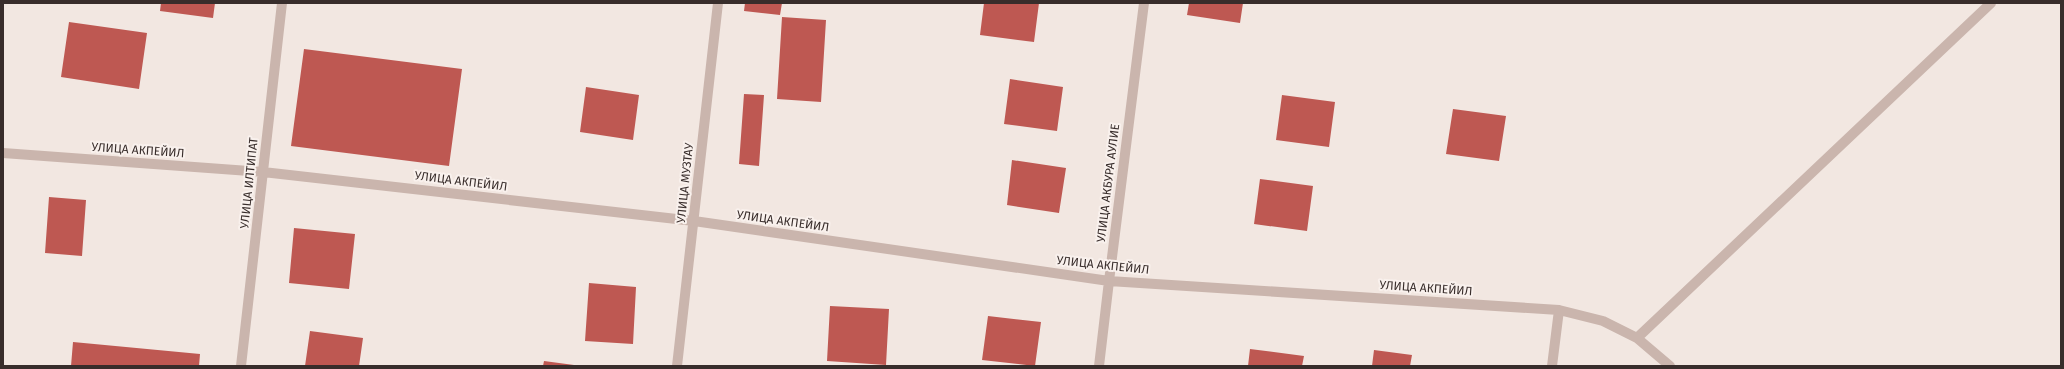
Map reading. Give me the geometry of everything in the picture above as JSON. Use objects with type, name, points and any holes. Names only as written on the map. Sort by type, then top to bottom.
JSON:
[{"type":"street","name":"УЛИЦА ИЛТИПАТ","points":[[242,366],[282,3]]},
{"type":"street","name":"УЛИЦА МУЗТАУ","points":[[678,366],[718,3]]},
{"type":"street","name":"УЛИЦА АКБУРА АУЛИЕ","points":[[1100,366],[1108,281],[1144,3]]},
{"type":"street","points":[[1637,338],[1991,3]]},
{"type":"street","name":"УЛИЦА АКПЕЙИЛ","points":[[3,153],[263,172],[694,221],[1108,281],[1559,310],[1603,321],[1637,338],[1670,366]]},
{"type":"street","points":[[1552,366],[1559,310]]},
{"type":"building","points":[[161,3],[215,3],[213,18],[160,11]]},
{"type":"building","points":[[745,3],[782,3],[780,15],[744,11]]},
{"type":"building","points":[[984,3],[1039,3],[1034,42],[980,35]]},
{"type":"building","points":[[1189,3],[1243,3],[1240,23],[1187,15]]},
{"type":"building","points":[[782,17],[826,20],[821,102],[777,99]]},
{"type":"building","points":[[69,22],[147,33],[139,89],[61,77]]},
{"type":"building","points":[[304,49],[462,69],[449,166],[291,146]]},
{"type":"building","points":[[1010,79],[1063,87],[1057,131],[1004,124]]},
{"type":"building","points":[[586,87],[639,95],[633,140],[580,132]]},
{"type":"building","points":[[744,94],[764,95],[759,166],[739,164]]},
{"type":"building","points":[[1282,95],[1335,102],[1329,147],[1276,140]]},
{"type":"building","points":[[1453,109],[1506,116],[1499,161],[1446,154]]},
{"type":"building","points":[[1012,160],[1066,168],[1059,213],[1007,205]]},
{"type":"building","points":[[1260,179],[1313,186],[1307,231],[1254,224]]},
{"type":"building","points":[[49,197],[86,200],[82,256],[45,253]]},
{"type":"building","points":[[294,228],[355,234],[349,289],[289,283]]},
{"type":"building","points":[[589,283],[636,287],[633,344],[585,341]]},
{"type":"building","points":[[830,306],[889,309],[886,365],[827,361]]},
{"type":"building","points":[[988,316],[1041,322],[1035,366],[982,360]]},
{"type":"building","points":[[310,331],[363,338],[359,366],[305,366]]},
{"type":"building","points":[[73,342],[200,354],[199,366],[71,366]]},
{"type":"building","points":[[1250,349],[1304,356],[1302,366],[1248,366]]},
{"type":"building","points":[[1374,350],[1412,355],[1410,366],[1372,366]]},
{"type":"building","points":[[544,361],[574,365],[574,366],[543,366]]}]
